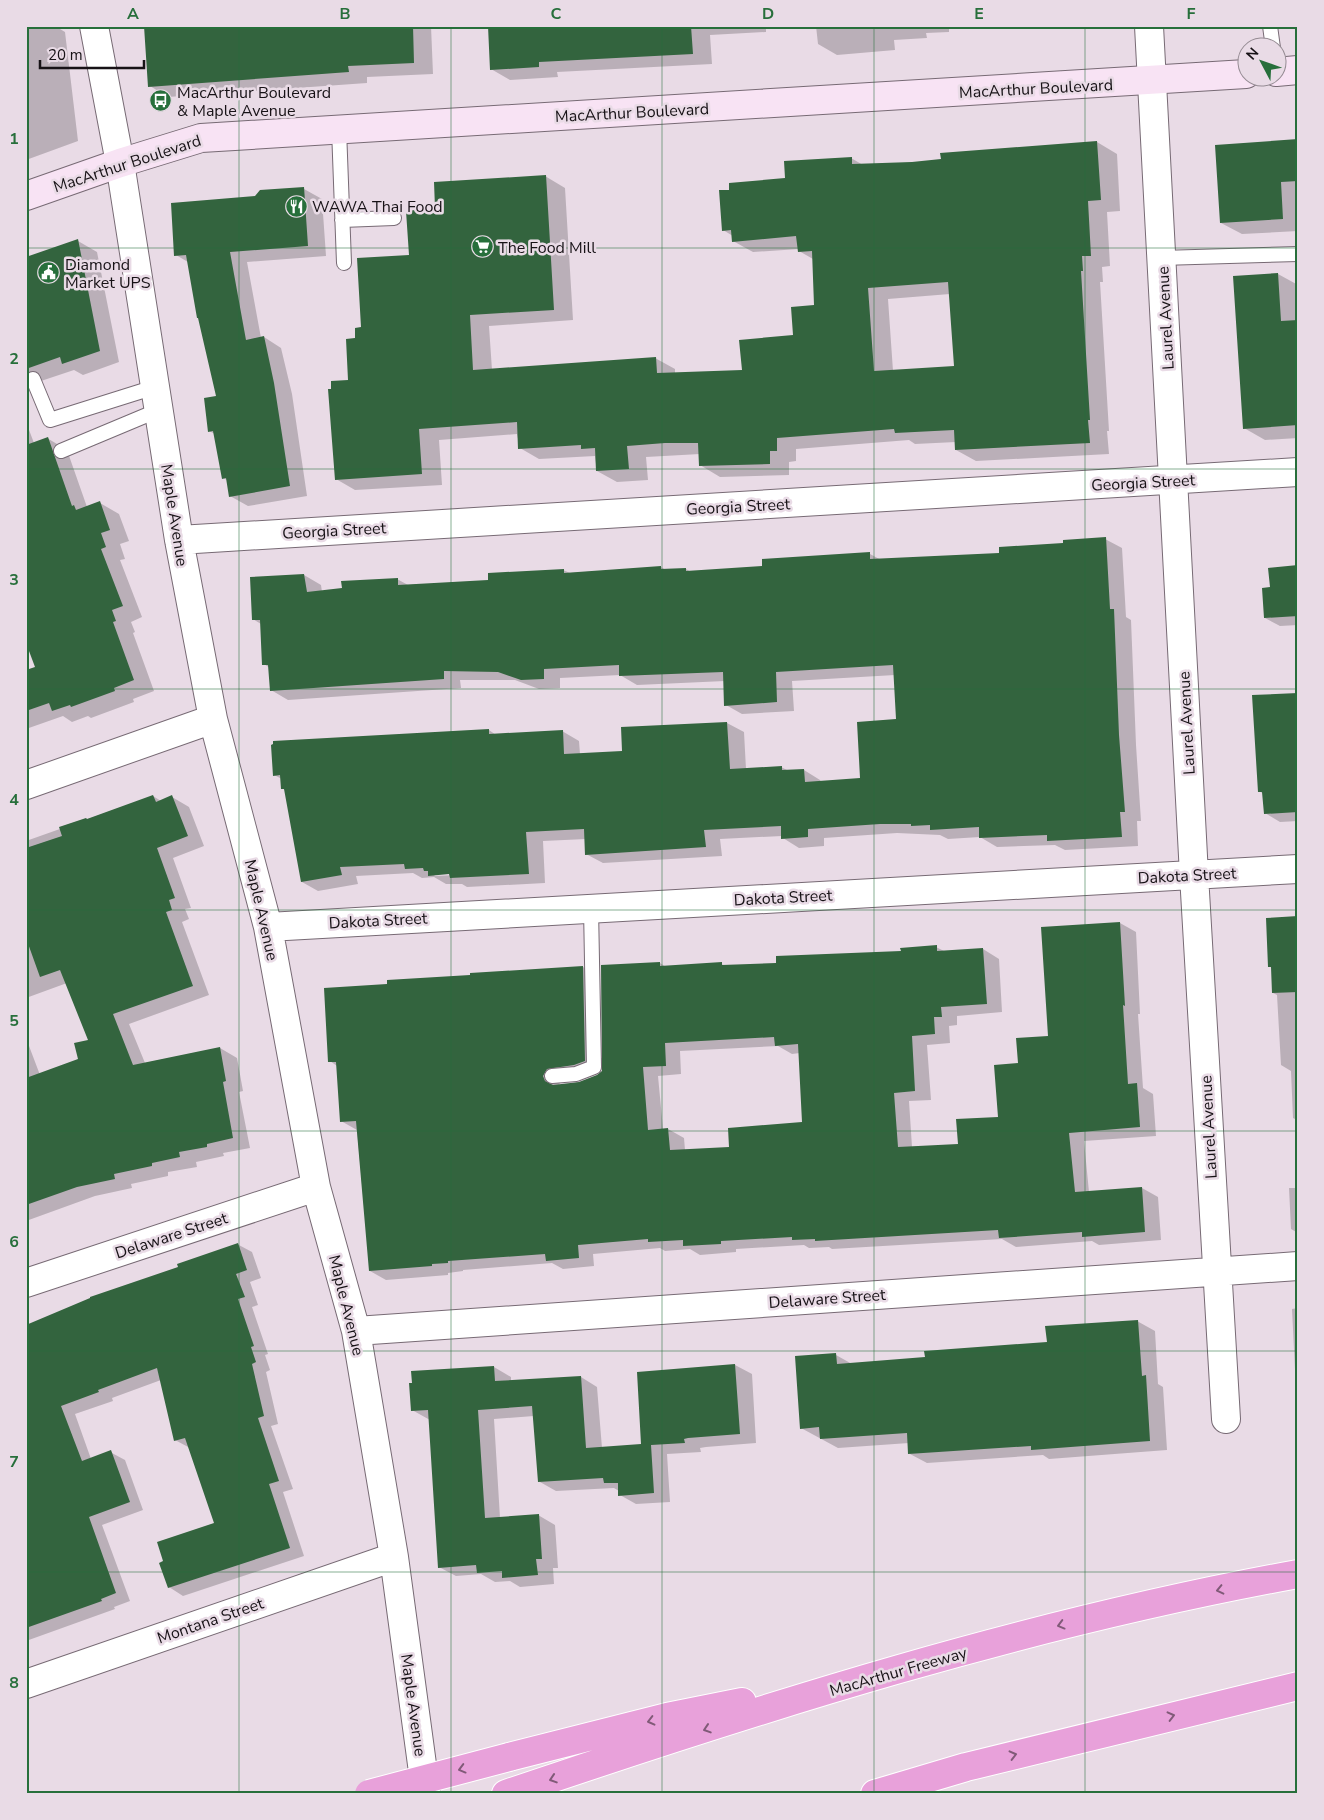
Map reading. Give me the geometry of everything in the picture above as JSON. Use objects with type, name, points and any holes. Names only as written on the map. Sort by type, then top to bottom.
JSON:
[{"type":"highway","points":[[1267,1579],[1298,1569]]},
{"type":"highway","name":"MacArthur Freeway","points":[[511,1792],[871,1677],[1072,1622],[1267,1579],[1298,1574]]},
{"type":"highway","points":[[369,1794],[667,1717],[871,1677]]},
{"type":"highway","points":[[876,1794],[966,1767],[1293,1687]]},
{"type":"highway","points":[[904,1794],[966,1767]]},
{"type":"main road","name":"MacArthur Boulevard","points":[[26,196],[120,163],[200,138],[1236,75]]},
{"type":"street","name":"Maple Avenue","points":[[94,26],[120,163],[179,540],[213,719],[268,926],[316,1187],[356,1331],[394,1557],[426,1794]]},
{"type":"street","name":"Laurel Avenue","points":[[1149,26],[1194,875],[1226,1419]]},
{"type":"street","name":"Georgia Street","points":[[179,540],[1298,472]]},
{"type":"street","points":[[26,785],[213,719]]},
{"type":"street","name":"Dakota Street","points":[[268,926],[1298,869]]},
{"type":"street","name":"Delaware Street","points":[[26,1283],[316,1187]]},
{"type":"street","name":"Delaware Street","points":[[356,1331],[1298,1266]]},
{"type":"street","name":"Montana Street","points":[[26,1684],[394,1557]]},
{"type":"lane","points":[[339,129],[344,263]]},
{"type":"lane","points":[[342,220],[394,218]]},
{"type":"lane","points":[[1161,258],[1298,254]]},
{"type":"lane","points":[[33,378],[50,420],[157,399]]},
{"type":"lane","points":[[61,451],[157,399]]},
{"type":"lane","points":[[552,1076],[576,1074],[594,1066],[591,908]]},
{"type":"building","points":[[144,26],[413,26],[414,63],[348,66],[349,72],[148,87]]},
{"type":"building","points":[[488,26],[691,26],[693,54],[539,62],[539,67],[490,70]]},
{"type":"building","points":[[1298,139],[1298,181],[1281,182],[1283,219],[1220,223],[1215,145]]},
{"type":"building","points":[[1097,141],[1101,200],[1088,201],[1091,256],[1082,256],[1083,271],[1081,271],[1090,443],[955,450],[954,430],[895,433],[894,429],[777,438],[777,451],[770,451],[770,464],[699,466],[698,443],[627,446],[629,469],[596,471],[595,448],[581,449],[581,445],[518,449],[517,422],[419,429],[422,474],[335,480],[328,389],[331,389],[331,381],[348,380],[346,339],[355,338],[355,328],[361,327],[357,258],[409,255],[406,211],[435,208],[434,182],[546,175],[554,310],[470,315],[473,370],[656,357],[657,373],[742,370],[739,340],[793,335],[791,307],[814,305],[812,251],[798,252],[796,236],[732,242],[731,230],[722,231],[719,190],[729,190],[729,183],[785,178],[784,161],[852,157],[852,164],[912,162],[941,159],[940,153]],"holes":[[[948,282],[954,366],[874,371],[868,288]]]},
{"type":"building","points":[[304,187],[308,246],[230,252],[246,340],[264,336],[274,383],[290,486],[229,497],[226,478],[222,479],[213,431],[208,432],[204,398],[216,396],[197,318],[186,255],[174,256],[171,203],[255,196],[260,190]]},
{"type":"building","points":[[78,239],[100,351],[62,364],[60,357],[26,369],[26,257]]},
{"type":"building","points":[[1278,273],[1281,321],[1298,320],[1298,425],[1243,429],[1233,276]]},
{"type":"building","points":[[48,437],[72,506],[74,505],[76,510],[100,501],[110,530],[101,533],[106,547],[101,549],[123,606],[112,610],[116,621],[113,622],[134,680],[114,688],[115,691],[71,707],[70,705],[52,711],[49,703],[26,711],[26,670],[35,667],[26,643],[26,445]]},
{"type":"building","points":[[1106,537],[1110,609],[1114,609],[1119,735],[1125,812],[1120,812],[1122,837],[1047,841],[1047,835],[979,838],[979,827],[930,830],[930,825],[880,824],[808,829],[808,837],[781,839],[781,826],[704,830],[706,847],[585,855],[584,829],[526,832],[529,874],[450,878],[449,874],[428,876],[428,871],[424,871],[423,868],[405,869],[404,864],[340,867],[342,875],[301,882],[284,789],[281,789],[280,775],[273,776],[271,745],[273,741],[489,729],[489,734],[563,730],[564,754],[622,751],[621,727],[727,722],[730,769],[782,766],[782,770],[804,769],[805,782],[860,778],[857,722],[896,719],[893,665],[776,672],[777,702],[724,706],[723,672],[619,676],[619,665],[544,669],[544,679],[521,680],[498,672],[444,671],[444,679],[270,691],[268,665],[262,665],[260,620],[252,620],[250,577],[304,574],[307,592],[342,588],[341,581],[398,578],[398,585],[488,580],[488,573],[564,569],[564,573],[661,566],[661,569],[686,568],[686,571],[762,566],[762,559],[870,552],[870,559],[999,553],[999,547],[1063,543],[1063,540]]},
{"type":"building","points":[[1298,565],[1298,616],[1264,618],[1262,588],[1270,587],[1268,568]]},
{"type":"building","points":[[1298,693],[1298,812],[1264,814],[1262,792],[1258,792],[1252,695]]},
{"type":"building","points":[[153,795],[156,802],[172,795],[188,836],[157,848],[175,898],[169,900],[172,910],[166,912],[193,986],[113,1014],[133,1065],[220,1047],[226,1081],[223,1082],[233,1138],[207,1144],[207,1147],[179,1152],[180,1157],[152,1163],[152,1166],[114,1174],[115,1179],[77,1187],[26,1205],[26,1078],[78,1059],[74,1043],[88,1040],[60,970],[40,977],[26,938],[26,848],[62,836],[59,827]]},
{"type":"building","points":[[1298,916],[1298,992],[1272,993],[1271,967],[1268,967],[1266,918]]},
{"type":"building","points":[[1120,922],[1128,1084],[1137,1083],[1140,1127],[1069,1133],[1075,1192],[1142,1187],[1145,1232],[1082,1237],[1082,1232],[999,1238],[998,1230],[815,1241],[815,1239],[792,1240],[792,1237],[721,1241],[721,1244],[683,1246],[683,1240],[648,1242],[648,1239],[578,1245],[579,1258],[546,1261],[545,1254],[448,1261],[448,1263],[432,1264],[432,1266],[369,1271],[356,1121],[340,1122],[336,1062],[328,1062],[324,988],[387,984],[387,980],[583,966],[585,1061],[574,1065],[547,1069],[543,1076],[545,1081],[553,1085],[579,1082],[602,1071],[601,965],[660,962],[660,966],[722,962],[722,965],[776,963],[776,956],[901,951],[900,948],[937,945],[937,951],[983,948],[987,1004],[941,1007],[942,1017],[934,1017],[935,1034],[912,1036],[915,1091],[894,1093],[898,1147],[958,1144],[956,1119],[998,1117],[994,1065],[1018,1063],[1016,1038],[1048,1036],[1041,927]],"holes":[[[774,1037],[775,1046],[798,1044],[802,1122],[728,1128],[729,1147],[670,1150],[668,1128],[648,1130],[643,1067],[666,1066],[665,1043]]]},
{"type":"building","points":[[238,1243],[247,1270],[236,1274],[245,1297],[238,1299],[254,1346],[251,1347],[256,1362],[252,1364],[264,1416],[258,1418],[279,1481],[269,1484],[290,1548],[168,1588],[159,1563],[163,1561],[157,1542],[214,1523],[185,1438],[174,1441],[157,1368],[61,1406],[82,1461],[111,1450],[130,1502],[89,1517],[116,1593],[101,1599],[102,1601],[26,1628],[26,1325],[90,1297],[178,1267],[177,1264]]},
{"type":"building","points":[[1138,1320],[1142,1376],[1146,1375],[1150,1441],[1031,1450],[1031,1446],[908,1454],[907,1433],[820,1439],[819,1427],[800,1429],[795,1356],[836,1353],[837,1364],[925,1357],[924,1351],[1047,1342],[1045,1326]]},
{"type":"building","points":[[735,1364],[740,1434],[688,1438],[684,1439],[685,1443],[651,1445],[654,1493],[618,1496],[618,1483],[604,1483],[603,1478],[538,1482],[532,1406],[478,1410],[485,1518],[539,1514],[542,1559],[536,1559],[538,1575],[502,1578],[502,1571],[477,1573],[476,1565],[438,1568],[428,1410],[411,1411],[409,1383],[412,1383],[411,1371],[494,1366],[495,1381],[581,1376],[586,1448],[641,1444],[637,1372]]},
{"type":"place","name":"MacArthur Boulevard & Maple Avenue","points":[[161,101]]},
{"type":"place","name":"WAWA Thai Food","points":[[296,206]]},
{"type":"place","name":"The Food Mill","points":[[482,247]]},
{"type":"place","name":"Diamond Market UPS","points":[[49,273]]}]
